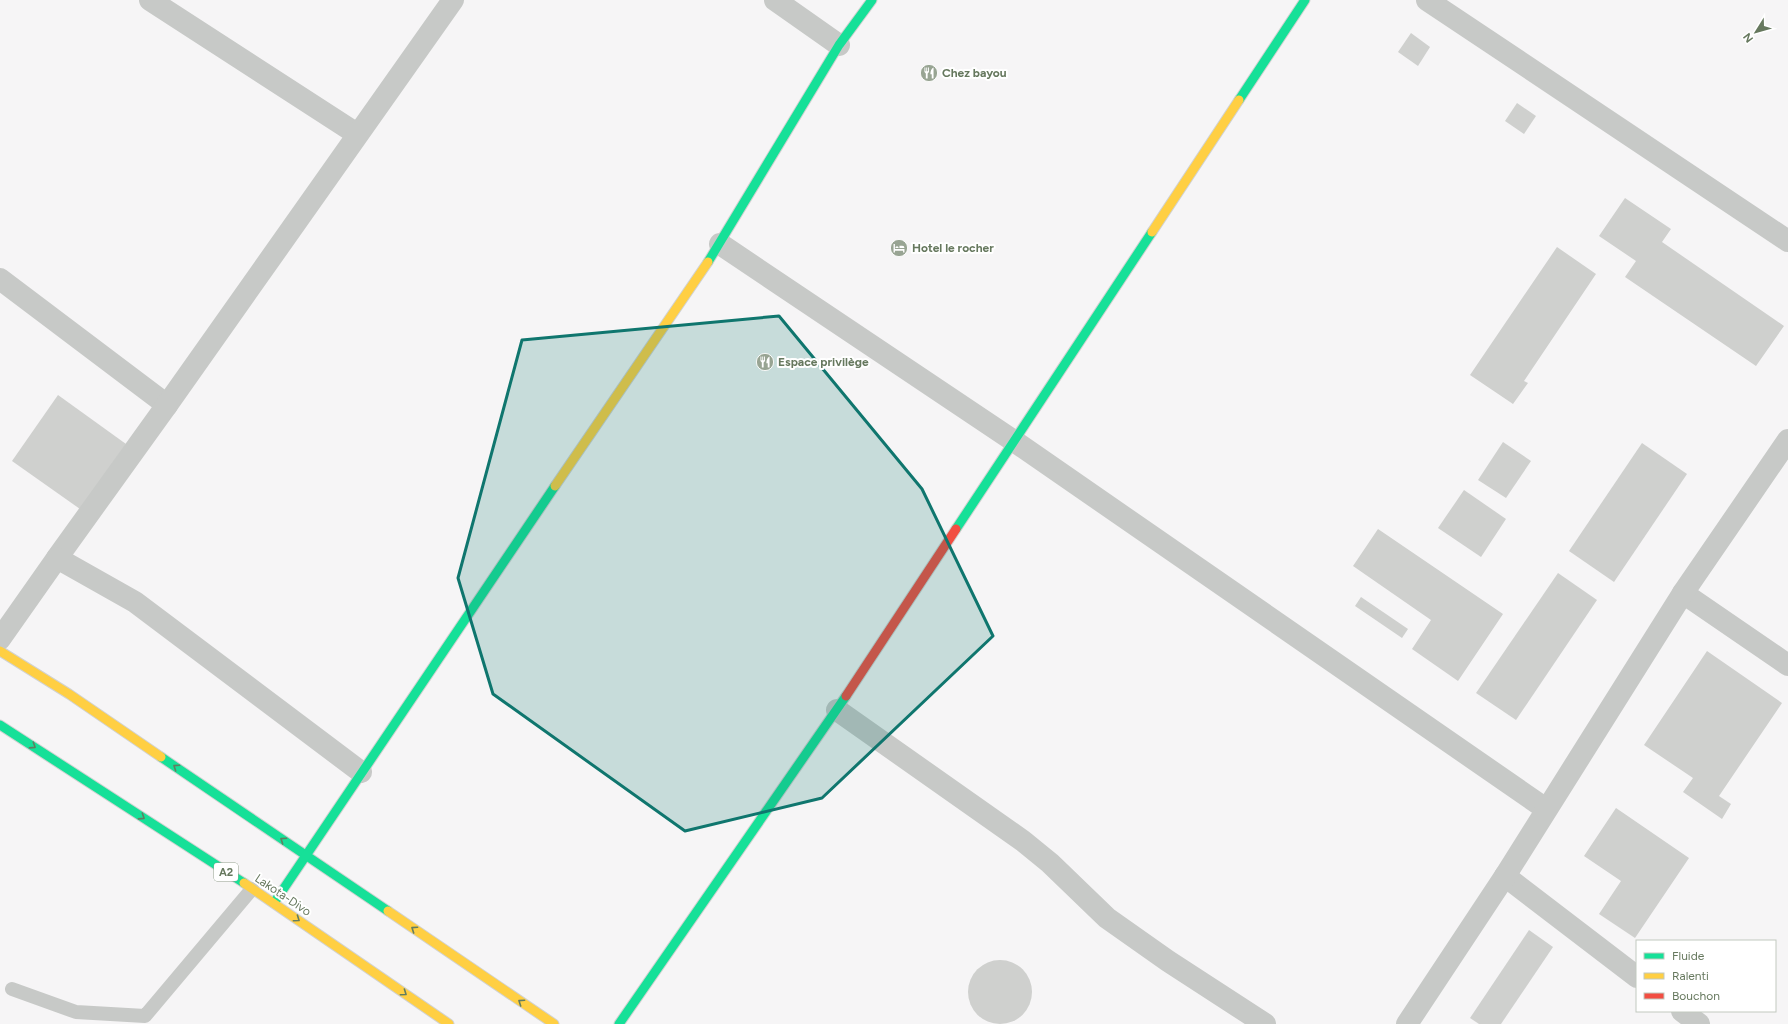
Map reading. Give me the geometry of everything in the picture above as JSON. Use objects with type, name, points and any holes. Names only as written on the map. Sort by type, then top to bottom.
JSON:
[{"type":"street","points":[[150,0],[357,134]]},
{"type":"street","points":[[0,639],[453,0]]},
{"type":"street","points":[[775,0],[839,45]]},
{"type":"street","points":[[274,903],[361,772],[720,244],[839,45],[872,0]]},
{"type":"street","points":[[619,1024],[837,710],[1304,0]]},
{"type":"street","points":[[1427,0],[1788,241]]},
{"type":"street","points":[[720,244],[1014,441],[1546,809]]},
{"type":"street","points":[[0,279],[167,405]]},
{"type":"street","points":[[1407,1024],[1505,876],[1683,593],[1788,440]]},
{"type":"street","points":[[57,558],[135,602],[361,772]]},
{"type":"street","points":[[1683,593],[1788,664]]},
{"type":"street","points":[[0,651],[69,694],[554,1024]]},
{"type":"street","points":[[837,710],[1023,841],[1050,863],[1107,918],[1168,961],[1265,1024]]},
{"type":"street","name":"Lakota-Divo","points":[[0,725],[274,903],[435,1020]]},
{"type":"street","points":[[1505,876],[1636,975]]},
{"type":"street","points":[[1683,1012],[1700,1024]]},
{"type":"lane","points":[[12,989],[76,1012],[145,1016],[252,889]]},
{"type":"highlighted area","points":[[779,316],[922,489],[993,636],[822,798],[685,831],[493,694],[458,578],[522,340]]},
{"type":"building","points":[[1411,33],[1430,47],[1418,66],[1398,52]]},
{"type":"building","points":[[1517,103],[1536,116],[1524,134],[1505,121]]},
{"type":"building","points":[[1625,198],[1671,229],[1662,242],[1784,326],[1756,366],[1625,277],[1636,261],[1599,236]]},
{"type":"building","points":[[1557,247],[1596,274],[1524,381],[1528,383],[1513,404],[1470,375]]},
{"type":"building","points":[[58,395],[126,444],[80,509],[12,461]]},
{"type":"building","points":[[1503,442],[1531,461],[1506,498],[1478,480]]},
{"type":"building","points":[[1642,443],[1687,474],[1614,582],[1569,551]]},
{"type":"building","points":[[1464,490],[1506,519],[1481,557],[1438,528]]},
{"type":"building","points":[[1378,529],[1503,614],[1458,681],[1412,649],[1431,620],[1353,566]]},
{"type":"building","points":[[1558,573],[1597,600],[1516,720],[1476,693]]},
{"type":"building","points":[[1361,597],[1408,629],[1402,638],[1355,606]]},
{"type":"building","points":[[1707,651],[1782,703],[1719,796],[1731,804],[1722,819],[1683,792],[1693,778],[1644,745]]},
{"type":"building","points":[[1616,808],[1689,858],[1635,938],[1599,914],[1621,881],[1584,856]]},
{"type":"building","points":[[1529,930],[1553,947],[1501,1024],[1479,1024],[1470,1018]]},
{"type":"building","points":[[1000,960],[1012,962],[1023,969],[1030,980],[1032,992],[1030,1004],[1023,1015],[1012,1022],[1000,1024],[988,1022],[977,1015],[970,1004],[968,992],[970,980],[977,969],[988,962]]},
{"type":"traffic: fast","points":[[708,262],[839,45],[872,0]]},
{"type":"traffic: fast","points":[[1239,100],[1305,0]]},
{"type":"traffic: fast","points":[[956,529],[1152,232]]},
{"type":"traffic: fast","points":[[274,903],[555,486]]},
{"type":"traffic: fast","points":[[619,1024],[846,696]]},
{"type":"traffic: fast","points":[[0,725],[244,883]]},
{"type":"traffic: fast","points":[[161,757],[388,911]]},
{"type":"traffic: slow","points":[[1152,232],[1239,100]]},
{"type":"traffic: slow","points":[[555,486],[708,262]]},
{"type":"traffic: slow","points":[[0,651],[69,694],[161,757]]},
{"type":"traffic: slow","points":[[244,883],[449,1024]]},
{"type":"traffic: slow","points":[[388,911],[554,1024]]},
{"type":"traffic: jam","points":[[846,696],[956,529]]},
{"type":"place","name":"Chez bayou","points":[[929,73]]},
{"type":"place","name":"Hotel le rocher","points":[[899,248]]},
{"type":"place","name":"Espace privilège","points":[[765,362]]}]
